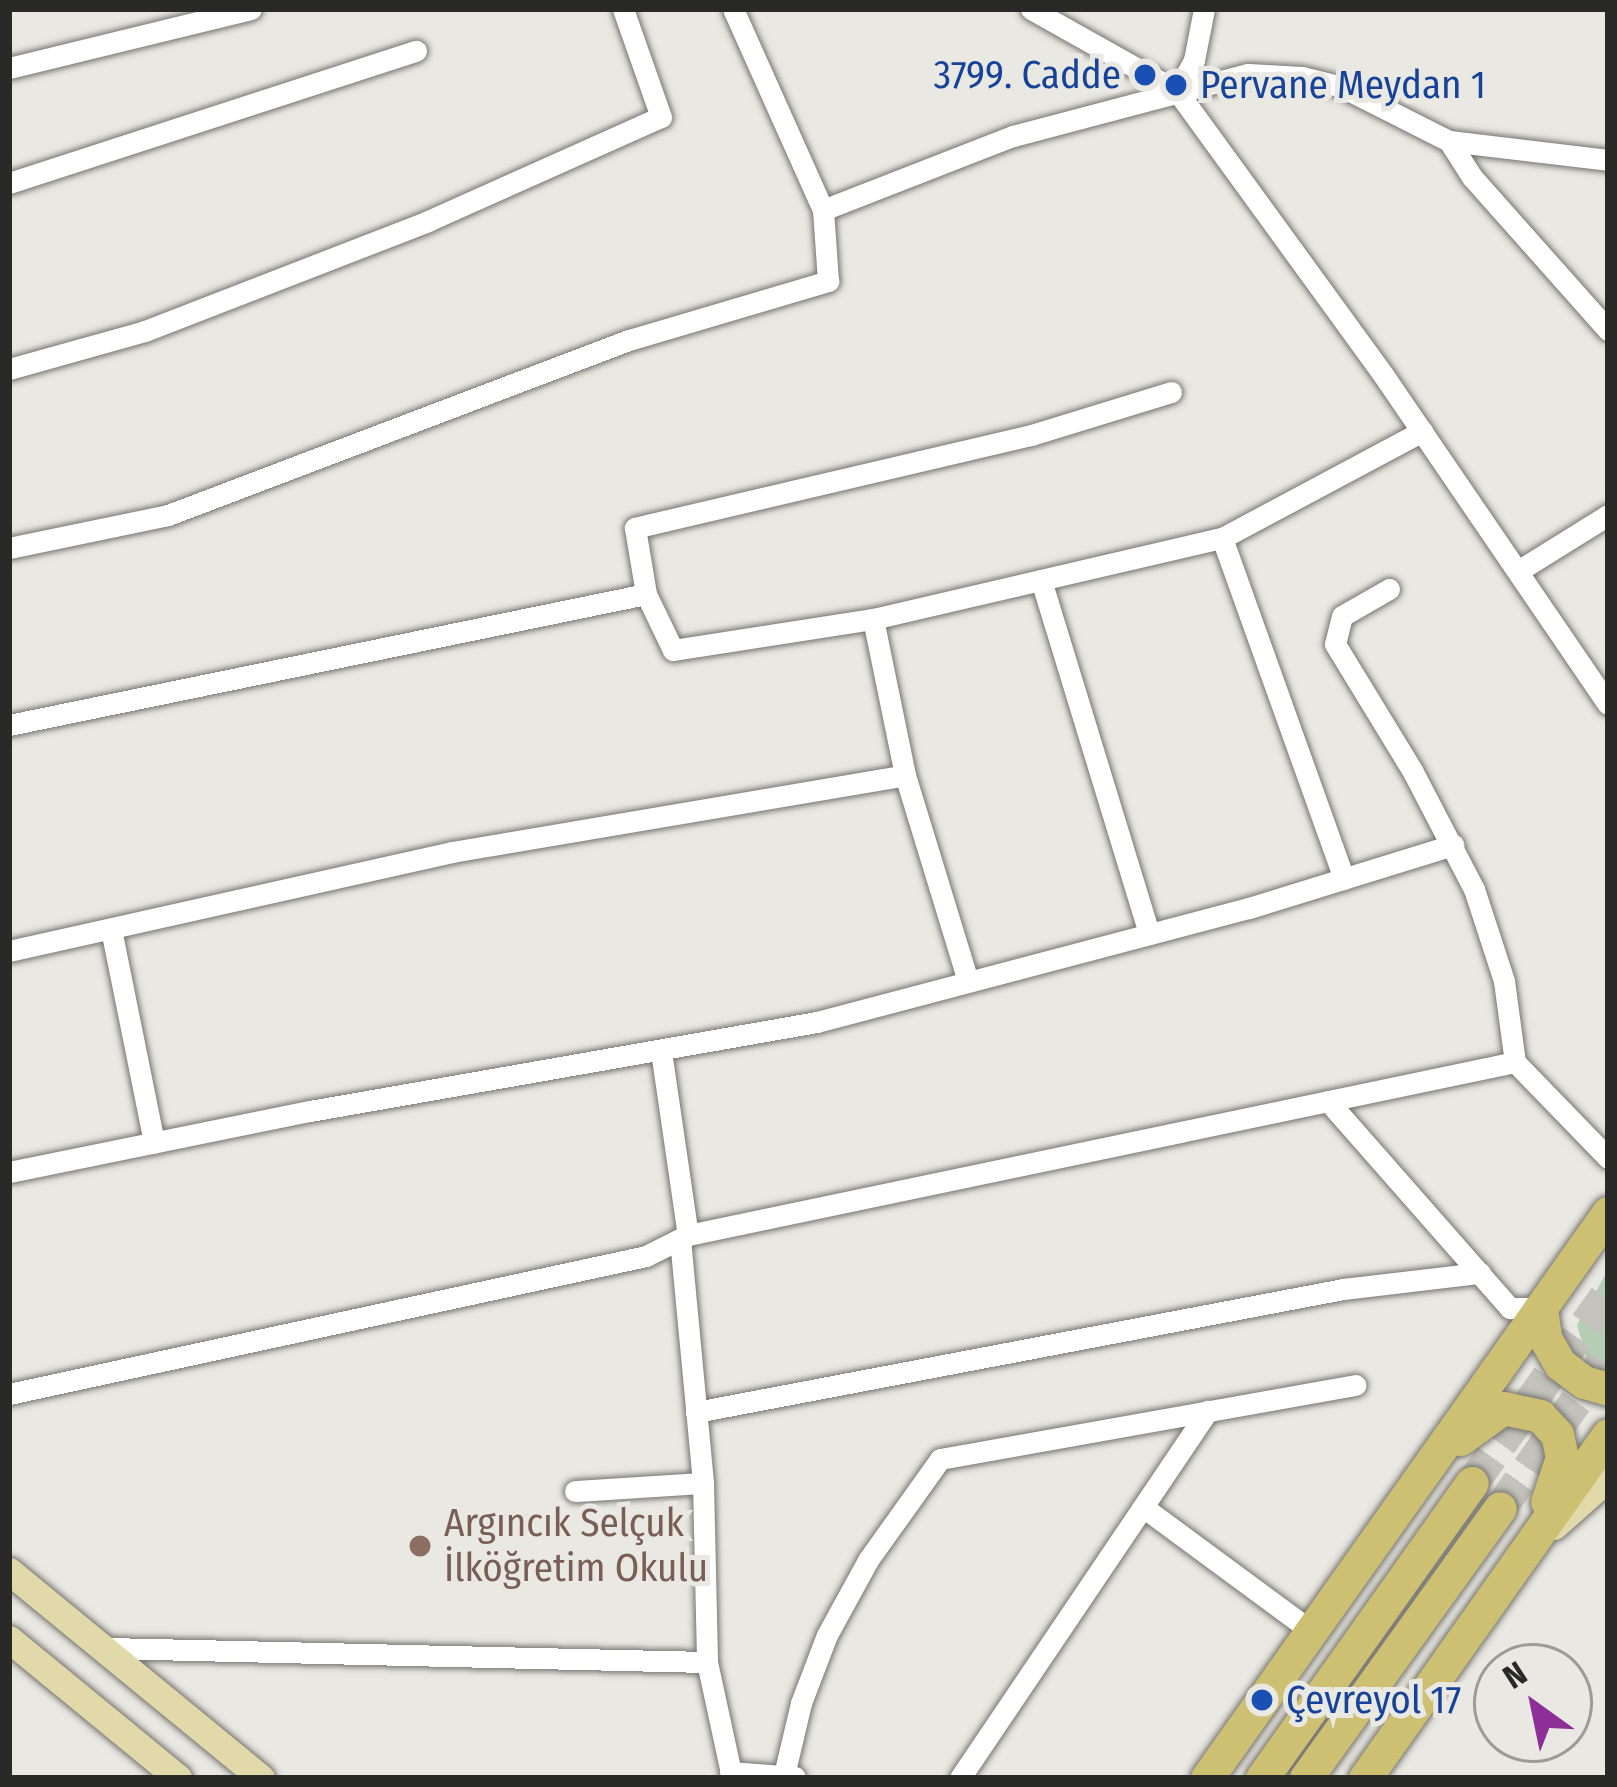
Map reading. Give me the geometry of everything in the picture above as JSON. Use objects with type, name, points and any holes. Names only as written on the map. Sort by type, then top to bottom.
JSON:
[{"type":"highway","points":[[1207,1778],[1608,1213]]},
{"type":"highway","points":[[1540,1308],[1544,1338],[1560,1364],[1584,1382],[1608,1389]]},
{"type":"highway","points":[[1421,1477],[1491,1412],[1516,1408],[1540,1416],[1557,1434],[1562,1457],[1524,1553]]},
{"type":"highway","points":[[1365,1778],[1608,1435]]},
{"type":"highway","points":[[1262,1778],[1472,1483]]},
{"type":"highway","points":[[1306,1778],[1500,1508]]},
{"type":"main road","points":[[1524,1553],[1608,1478]]},
{"type":"main road","points":[[9,1571],[261,1778]]},
{"type":"main road","points":[[12,1645],[178,1778]]},
{"type":"street","points":[[9,68],[251,9]]},
{"type":"street","points":[[9,369],[146,331],[428,221],[661,117],[623,9]]},
{"type":"street","points":[[9,548],[167,515],[629,340],[828,280],[823,210],[733,9]]},
{"type":"street","points":[[1031,9],[1177,92],[1423,431],[1608,704]]},
{"type":"street","points":[[1177,92],[1194,60],[1204,9]]},
{"type":"street","points":[[9,183],[416,51]]},
{"type":"street","points":[[823,210],[1013,136],[1248,74],[1302,76],[1384,105],[1449,141],[1608,160]]},
{"type":"street","points":[[1449,141],[1472,177],[1608,330]]},
{"type":"street","points":[[1171,392],[1030,435],[635,528],[646,594],[673,650],[873,619],[1222,538],[1423,431]]},
{"type":"street","points":[[1518,571],[1608,515]]},
{"type":"street","points":[[1222,538],[1344,879]]},
{"type":"street","points":[[1041,580],[1149,934]]},
{"type":"street","points":[[1389,589],[1342,616],[1335,644],[1453,845],[1497,951],[1515,1062],[1608,1158]]},
{"type":"street","points":[[9,725],[646,594]]},
{"type":"street","points":[[873,619],[905,775],[968,981]]},
{"type":"street","points":[[9,951],[452,851],[905,775]]},
{"type":"street","points":[[9,1172],[817,1022],[1149,934],[1453,845]]},
{"type":"street","points":[[111,929],[154,1143]]},
{"type":"street","points":[[661,1051],[684,1237],[703,1484],[706,1662],[731,1775],[792,1776],[801,1703],[827,1635],[868,1559],[940,1459],[1355,1385]]},
{"type":"street","points":[[9,1394],[646,1256],[684,1237],[1515,1062]]},
{"type":"street","points":[[1328,1101],[1510,1308],[1540,1308]]},
{"type":"street","points":[[696,1412],[1343,1289],[1480,1273]]},
{"type":"street","points":[[960,1778],[1208,1411]]},
{"type":"street","points":[[575,1491],[703,1484]]},
{"type":"street","points":[[1143,1508],[1311,1631]]},
{"type":"street","points":[[108,1648],[706,1662]]},
{"type":"green space","points":[[1608,1270],[1608,1375],[1587,1359],[1577,1325]]},
{"type":"tunnel","points":[[1472,1483],[1608,1293]]},
{"type":"tunnel","points":[[1500,1508],[1608,1356]]},
{"type":"place","name":"3799. Cadde","points":[[1145,75]]},
{"type":"place","name":"Pervane Meydan 1","points":[[1176,85]]},
{"type":"place","name":"Argıncık Selçuk İlköğretim Okulu","points":[[420,1546]]},
{"type":"place","name":"Çevreyol 17","points":[[1262,1700]]}]
